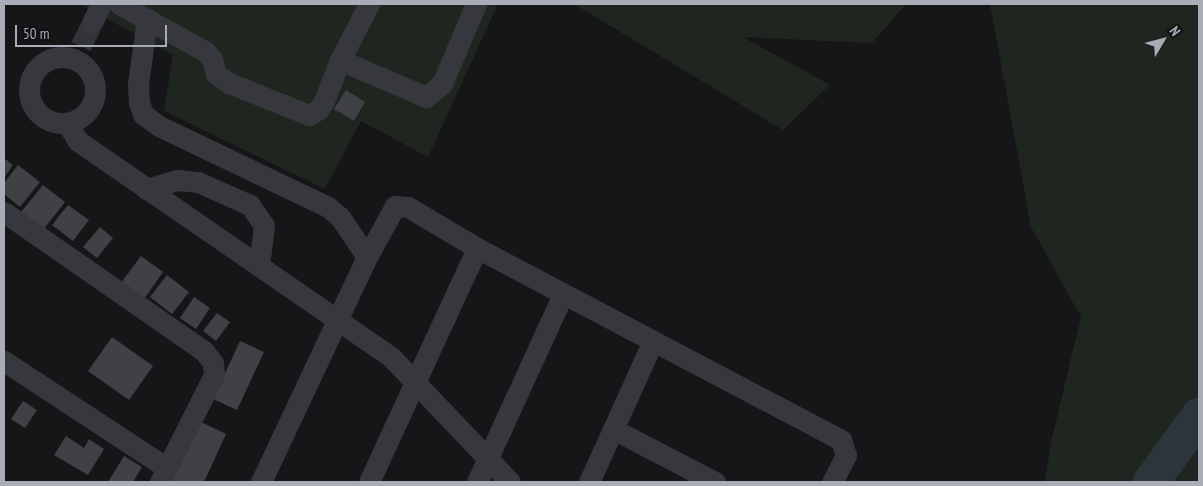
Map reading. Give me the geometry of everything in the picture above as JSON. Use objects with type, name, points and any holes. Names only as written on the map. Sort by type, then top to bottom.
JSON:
[{"type":"street","points":[[92,23],[101,4]]},
{"type":"street","points":[[119,4],[205,51],[212,58],[216,74],[229,83],[309,115],[319,109],[324,101],[340,60],[369,4]]},
{"type":"street","points":[[340,60],[426,97],[442,84],[476,4]]},
{"type":"street","points":[[147,19],[138,84],[139,102],[143,114],[159,126],[328,207],[340,217],[367,256]]},
{"type":"street","points":[[77,52],[88,69],[95,85],[93,102],[83,116],[67,123],[50,121],[36,111],[28,95],[30,78],[40,64],[56,57],[77,52]]},
{"type":"street","points":[[67,123],[78,141],[146,190],[392,358],[510,482]]},
{"type":"street","points":[[146,190],[178,180],[198,182],[250,205],[264,226],[259,266]]},
{"type":"street","points":[[261,482],[367,256],[395,206],[408,207],[477,248],[841,440],[846,455],[832,482]]},
{"type":"street","points":[[4,212],[204,352],[213,363],[214,375],[163,475],[4,362]]},
{"type":"street","points":[[369,482],[414,380],[477,248]]},
{"type":"street","points":[[476,482],[563,294]]},
{"type":"street","points":[[589,482],[653,341]]},
{"type":"street","points":[[613,429],[715,482]]},
{"type":"shaded area","points":[[80,4],[498,4],[428,157],[361,121],[325,189],[164,111],[173,55]]},
{"type":"shaded area","points":[[574,4],[906,4],[872,43],[743,37],[830,85],[783,130]]},
{"type":"shaded area","points":[[990,4],[1199,4],[1199,482],[1045,482],[1051,442],[1081,317],[1031,227]]},
{"type":"building","points":[[346,90],[365,102],[354,121],[334,109]]},
{"type":"building","points":[[4,158],[13,165],[4,178]]},
{"type":"building","points":[[18,165],[40,182],[20,207],[4,194],[4,183]]},
{"type":"building","points":[[43,185],[65,202],[43,230],[21,212]]},
{"type":"building","points":[[68,205],[89,220],[73,241],[52,225]]},
{"type":"building","points":[[100,227],[113,238],[97,258],[83,247]]},
{"type":"building","points":[[141,256],[163,272],[144,299],[121,283]]},
{"type":"building","points":[[167,275],[189,292],[172,314],[150,297]]},
{"type":"building","points":[[194,297],[210,308],[196,329],[180,318]]},
{"type":"building","points":[[217,313],[230,322],[216,341],[203,331]]},
{"type":"building","points":[[112,337],[153,366],[129,400],[88,371]]},
{"type":"building","points":[[240,341],[264,352],[237,410],[213,399]]},
{"type":"building","points":[[23,401],[37,410],[25,428],[11,419]]},
{"type":"building","points":[[197,420],[226,434],[204,482],[168,482]]},
{"type":"building","points":[[66,436],[84,448],[89,439],[104,449],[88,475],[54,455]]},
{"type":"building","points":[[124,456],[142,467],[133,482],[108,482]]},
{"type":"waterway","points":[[1151,482],[1199,416]]},
{"type":"tunnel","points":[[81,46],[92,23]]}]
